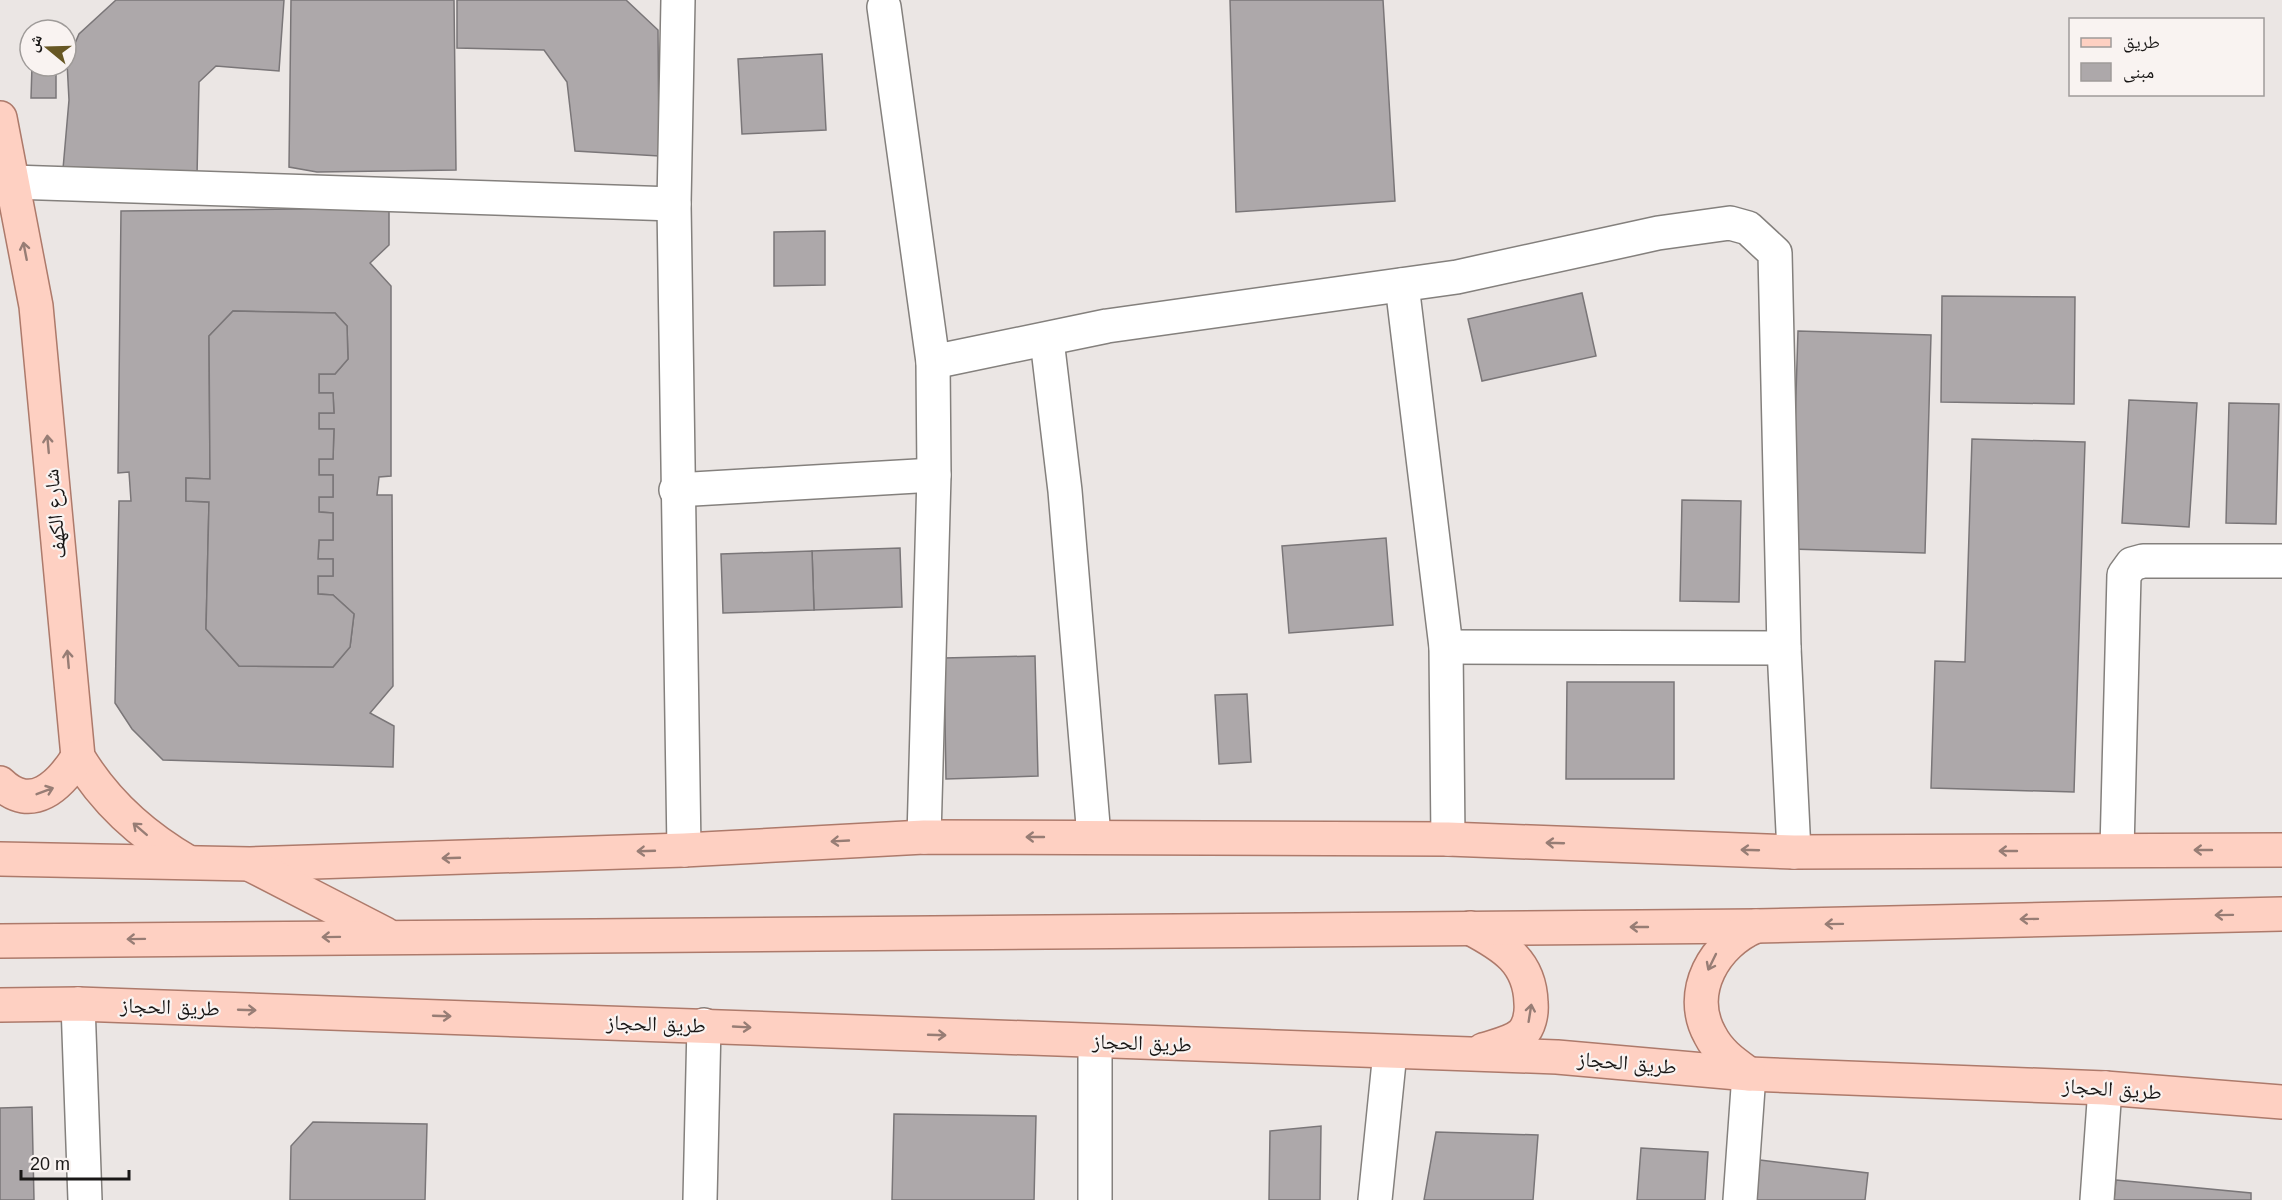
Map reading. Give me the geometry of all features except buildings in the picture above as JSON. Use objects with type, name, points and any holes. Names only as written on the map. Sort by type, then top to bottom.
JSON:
[{"type":"main road","name":"شارع الكهف","points":[[0,118],[36,306],[78,757],[93,783],[112,805],[159,845],[188,862]]},
{"type":"main road","points":[[0,783],[18,794],[31,796],[45,793],[57,786],[78,757]]},
{"type":"main road","points":[[0,859],[250,864],[684,850],[924,837],[1448,839],[1794,852],[2282,850]]},
{"type":"main road","points":[[250,864],[390,936]]},
{"type":"main road","points":[[0,941],[1756,926],[2282,914]]},
{"type":"main road","points":[[1749,1074],[1726,1057],[1709,1034],[1702,1007],[1705,979],[1716,953],[1737,934],[1756,926]]},
{"type":"main road","points":[[1470,928],[1503,946],[1517,958],[1526,974],[1531,991],[1532,1009],[1528,1026],[1521,1035],[1470,1054]]},
{"type":"main road","name":"طريق الحجاز","points":[[0,1005],[78,1004],[1557,1057],[1749,1074],[2105,1088],[2282,1102]]},
{"type":"street","points":[[678,0],[674,204],[676,490],[684,850]]},
{"type":"street","points":[[884,7],[933,362],[934,475],[924,837]]},
{"type":"street","points":[[12,182],[674,204]]},
{"type":"street","points":[[933,362],[1107,326],[1240,305],[1457,277],[1658,233],[1730,223],[1748,228],[1775,254],[1784,648],[1794,852]]},
{"type":"street","points":[[1402,285],[1446,647],[1448,839]]},
{"type":"street","points":[[1047,340],[1065,491],[1094,837]]},
{"type":"street","points":[[676,490],[934,475]]},
{"type":"street","points":[[2117,850],[2124,575],[2132,564],[2143,561],[2282,561]]},
{"type":"street","points":[[1446,647],[1784,648]]},
{"type":"street","points":[[78,1004],[85,1200]]},
{"type":"street","points":[[700,1200],[704,1025]]},
{"type":"street","points":[[1095,1041],[1095,1200]]},
{"type":"street","points":[[1375,1200],[1390,1052]]},
{"type":"street","points":[[1740,1200],[1749,1074]]},
{"type":"street","points":[[2097,1200],[2105,1088]]}]
